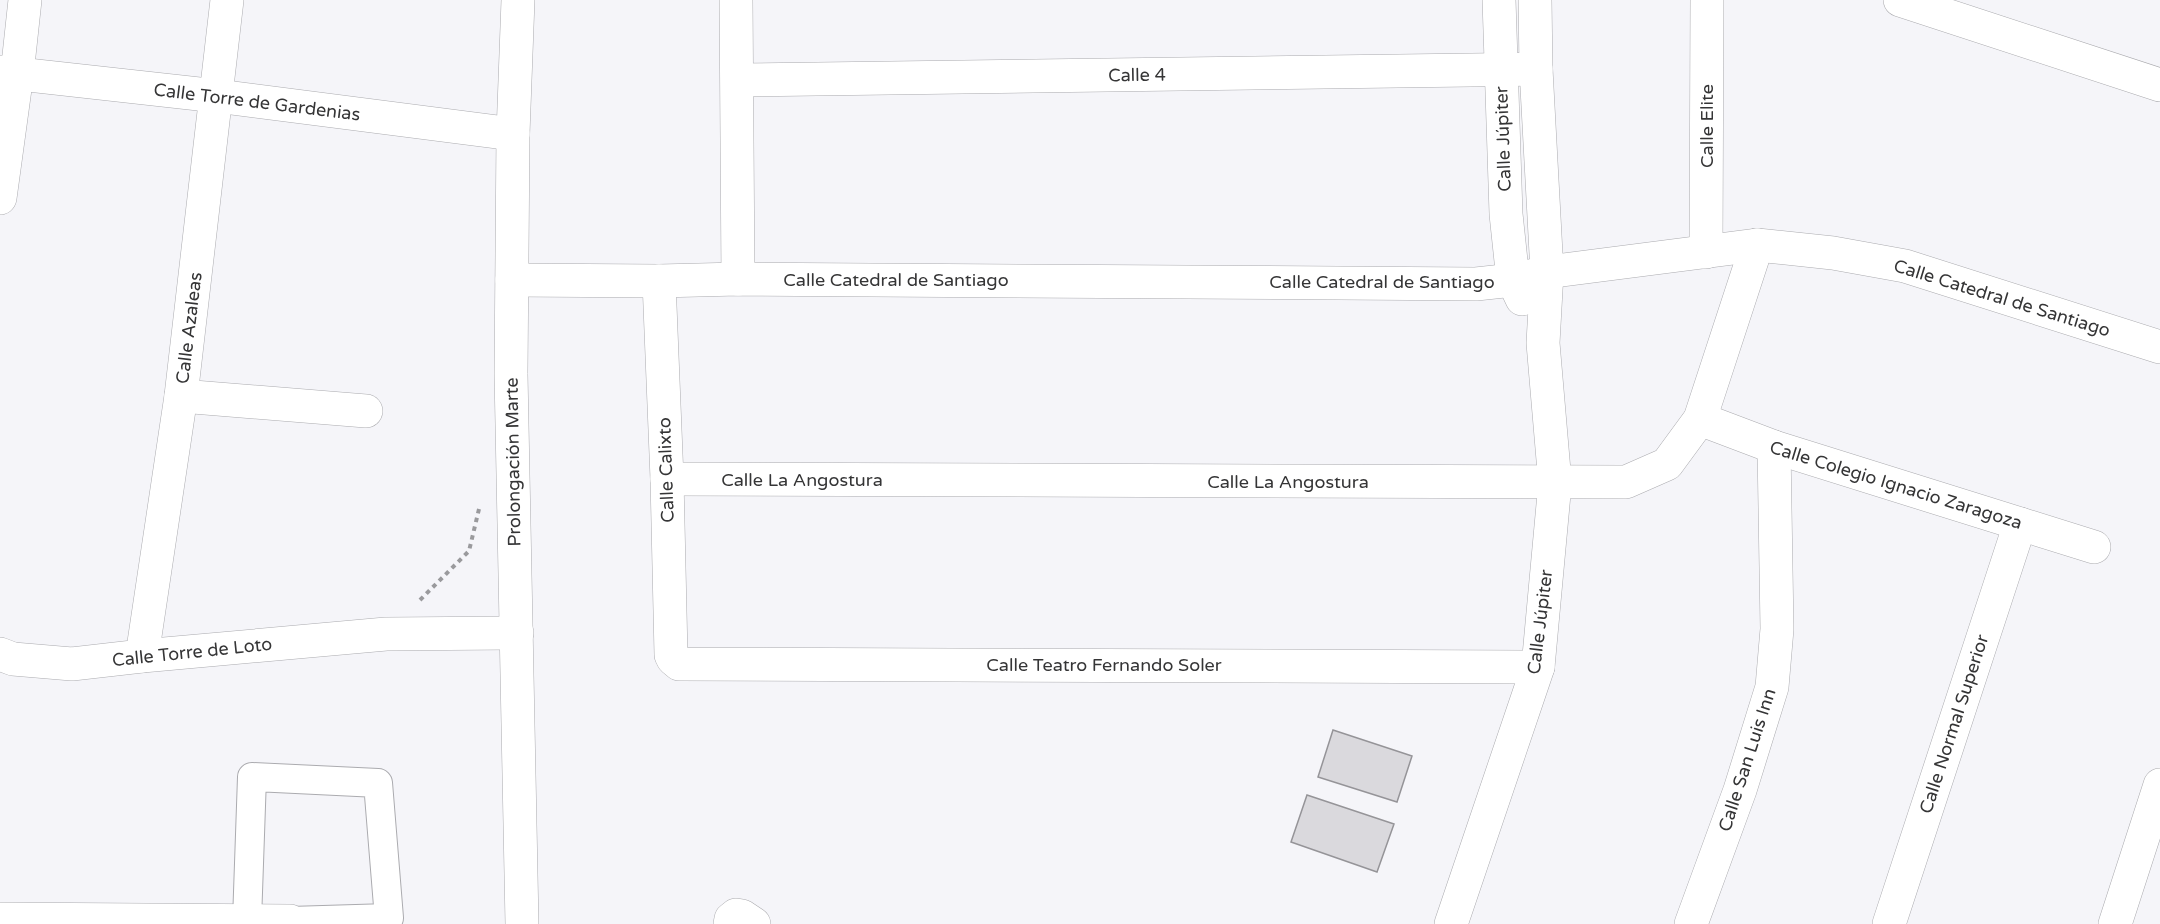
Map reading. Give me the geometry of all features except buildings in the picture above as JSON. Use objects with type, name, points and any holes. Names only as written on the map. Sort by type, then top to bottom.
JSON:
[{"type":"street","points":[[0,198],[9,73],[25,0]]},
{"type":"street","name":"Calle Azaleas","points":[[142,656],[181,396],[227,0]]},
{"type":"street","name":"Prolongación Marte","points":[[518,0],[513,134],[512,374],[522,924]]},
{"type":"street","points":[[736,0],[738,279]]},
{"type":"street","name":"Calle Júpiter","points":[[1499,0],[1506,214],[1513,280],[1543,344]]},
{"type":"street","name":"Calle Júpiter","points":[[1451,924],[1538,667],[1555,483],[1543,344],[1547,272],[1536,69],[1535,0]]},
{"type":"street","name":"Calle Elite","points":[[1706,252],[1707,0]]},
{"type":"street","points":[[1900,0],[2160,85]]},
{"type":"street","name":"Calle 4","points":[[738,80],[1536,69]]},
{"type":"street","name":"Calle Torre de Gardenias","points":[[9,73],[217,96],[513,134]]},
{"type":"street","name":"Calle Catedral de Santiago","points":[[512,280],[738,279],[1476,284],[1513,280],[1547,272],[1757,245],[1833,253],[1905,266],[2160,347]]},
{"type":"street","name":"Calle La Angostura","points":[[667,480],[1626,482],[1667,464],[1700,419],[1757,245]]},
{"type":"street","name":"Calle Calixto","points":[[659,281],[671,655],[673,659]]},
{"type":"street","points":[[181,396],[366,411]]},
{"type":"street","name":"Calle Colegio Ignacio Zaragoza","points":[[1700,419],[1774,447],[2094,547]]},
{"type":"street","name":"Calle San Luis Inn","points":[[1691,924],[1740,790],[1772,687],[1777,629],[1774,447]]},
{"type":"street","name":"Calle Normal Superior","points":[[1889,924],[2020,524]]},
{"type":"street","name":"Calle Torre de Loto","points":[[0,654],[13,659],[72,664],[386,634],[516,633]]},
{"type":"street","name":"Calle Teatro Fernando Soler","points":[[673,659],[679,664],[1538,667]]},
{"type":"street","points":[[0,919],[290,923],[389,918],[378,783],[252,777],[247,921]]},
{"type":"street","points":[[2115,924],[2160,785]]},
{"type":"street","points":[[730,924],[731,919],[736,915],[742,915],[754,924]]},
{"type":"path","points":[[386,634],[469,550],[480,506]]}]
